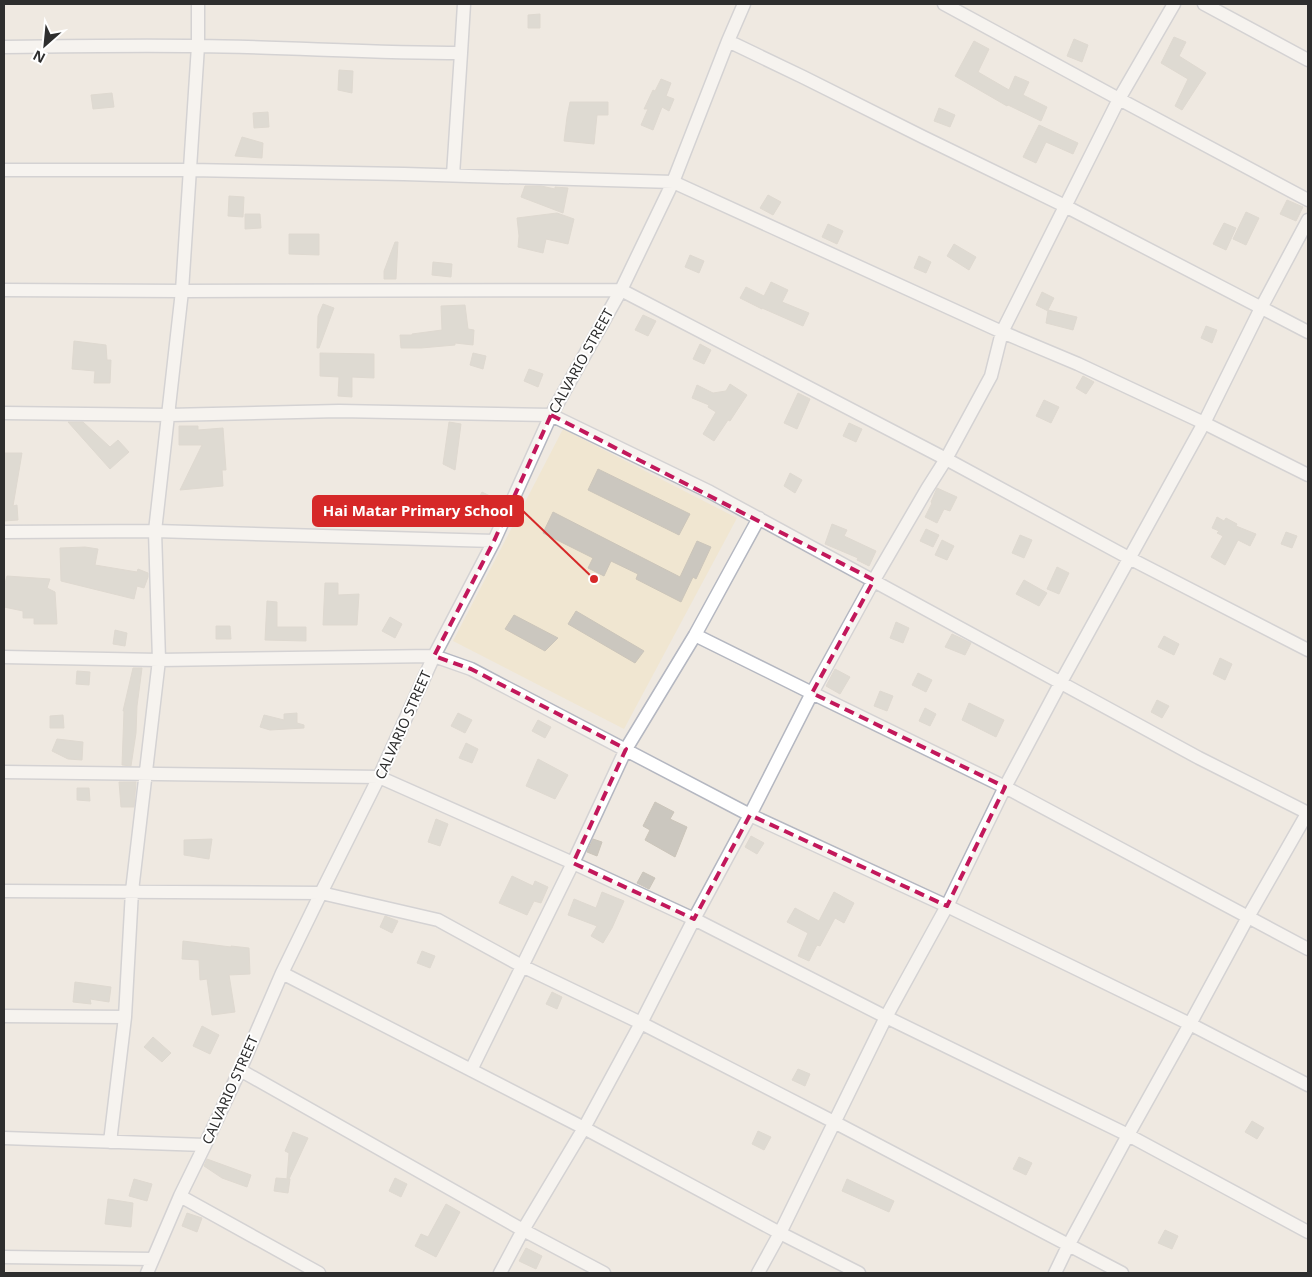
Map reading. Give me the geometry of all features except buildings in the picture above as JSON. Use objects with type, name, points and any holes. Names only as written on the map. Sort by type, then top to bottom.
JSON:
[{"type":"street","points":[[110,1142],[125,1017],[132,891],[159,660],[155,531],[182,291],[198,46],[198,4]]},
{"type":"street","points":[[453,175],[464,4]]},
{"type":"street","name":"CALVARIO STREET","points":[[147,1273],[180,1196],[240,1070],[282,973],[380,777],[434,656],[494,541],[551,415],[621,290],[673,182],[744,4]]},
{"type":"street","points":[[944,4],[1308,200]]},
{"type":"street","points":[[500,1273],[523,1230],[584,1128],[641,1023],[812,694],[874,580],[946,459],[991,376],[1002,332],[1119,99],[1174,4]]},
{"type":"street","points":[[1204,4],[1308,60]]},
{"type":"street","points":[[728,41],[1065,206],[1308,332]]},
{"type":"street","points":[[4,47],[83,45],[198,46],[461,53]]},
{"type":"street","points":[[4,170],[190,170],[453,175],[673,182],[1002,332],[1078,364],[1204,423],[1308,475]]},
{"type":"street","points":[[758,1273],[780,1233],[886,1017],[947,906],[1005,787],[1204,423],[1261,308],[1308,220]]},
{"type":"street","points":[[4,290],[621,290],[946,459],[1129,558],[1308,650]]},
{"type":"street","points":[[4,413],[168,415],[339,411],[551,415],[710,492],[1199,758],[1308,813],[1248,917],[1128,1135],[1055,1273]]},
{"type":"street","points":[[471,1070],[573,863],[626,750],[695,635],[759,518]]},
{"type":"street","points":[[4,532],[155,531],[494,541]]},
{"type":"street","points":[[695,635],[1005,787],[1308,949]]},
{"type":"street","points":[[4,657],[159,660],[434,656],[471,669],[750,815],[947,906],[1190,1024],[1308,1085]]},
{"type":"street","points":[[4,772],[380,777],[694,919],[886,1017],[1128,1135],[1308,1232]]},
{"type":"street","points":[[4,891],[321,893],[438,920],[522,966],[641,1023],[1122,1273]]},
{"type":"street","points":[[282,973],[584,1128],[859,1273]]},
{"type":"street","points":[[4,1016],[125,1017]]},
{"type":"street","points":[[240,1070],[523,1230],[604,1273]]},
{"type":"street","points":[[4,1138],[205,1144]]},
{"type":"street","points":[[180,1196],[319,1273]]},
{"type":"street","points":[[4,1257],[152,1259]]},
{"type":"highlighted area","points":[[551,415],[874,580],[812,693],[1005,787],[947,906],[750,815],[694,919],[573,863],[626,749],[471,669],[434,656],[494,541]]},
{"type":"shaded area","points":[[563,429],[737,518],[624,729],[453,641]]},
{"type":"place","name":"Hai Matar Primary School","points":[[594,579]]}]
